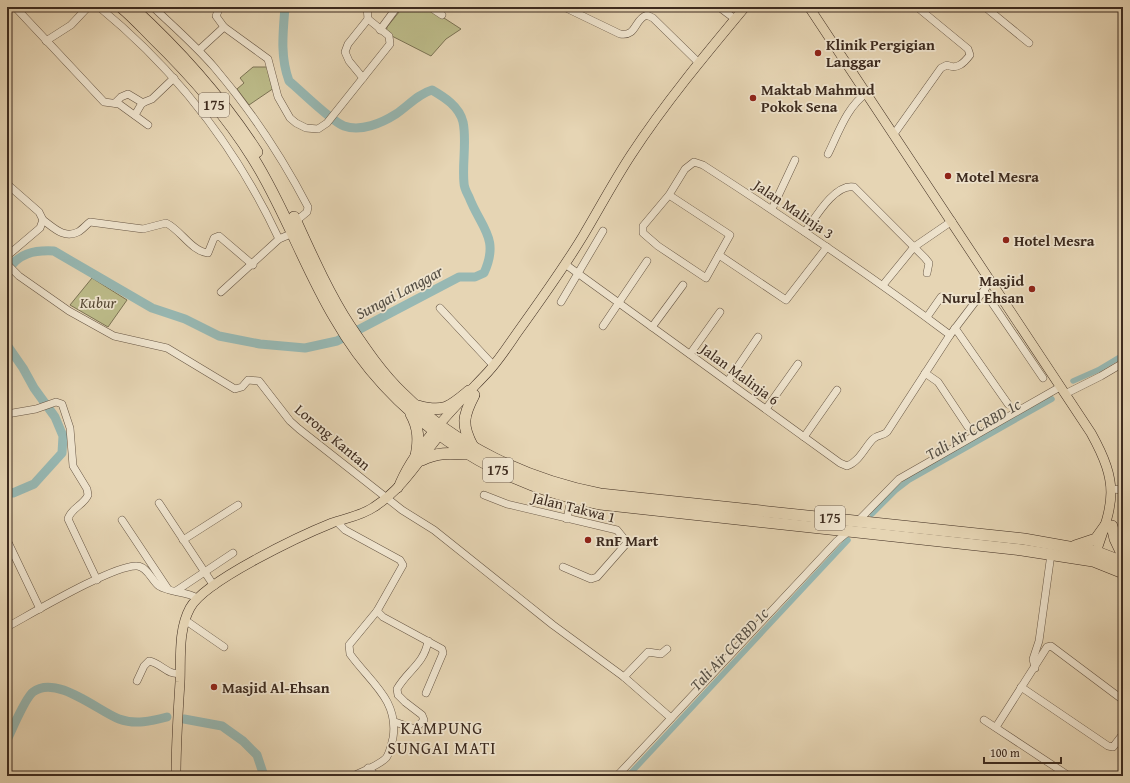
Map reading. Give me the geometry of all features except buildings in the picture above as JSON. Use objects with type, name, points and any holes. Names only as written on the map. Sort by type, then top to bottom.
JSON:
[{"type":"highway","name":"175","points":[[121,7],[187,73],[226,120],[253,158],[275,196],[325,301],[360,350],[390,381],[412,408],[470,451],[528,484],[571,499],[627,508],[850,530],[1051,554],[1098,557],[1123,562]]},
{"type":"highway","name":"175","points":[[132,7],[173,46],[226,106],[258,153],[296,221],[345,327]]},
{"type":"highway","points":[[471,393],[465,411],[464,420],[470,451],[442,453],[419,458],[418,434],[412,408],[447,408],[471,393]]},
{"type":"highway","name":"175","points":[[470,451],[546,481],[600,494],[1024,539],[1071,547],[1098,557],[1123,573]]},
{"type":"highway","points":[[1071,547],[1096,539],[1109,522]]},
{"type":"highway","points":[[1109,522],[1123,556]]},
{"type":"main road","points":[[176,776],[182,632],[190,607],[197,598],[256,560],[312,532],[361,514],[398,488],[407,479],[419,458],[487,373],[565,264],[630,156],[699,63],[745,7]]},
{"type":"main road","points":[[809,7],[1021,327],[1041,366],[1063,390],[1102,454],[1112,489],[1109,522],[1098,557]]},
{"type":"street","points":[[15,7],[104,102],[108,104],[116,103],[148,125]]},
{"type":"street","points":[[46,41],[71,25],[88,7]]},
{"type":"street","points":[[99,7],[144,47],[174,78],[232,154],[250,182],[280,239]]},
{"type":"street","points":[[153,7],[199,50],[236,95],[276,154],[304,198],[308,210],[296,221]]},
{"type":"street","points":[[220,7],[216,16],[224,27],[268,59],[278,97],[290,118],[306,128],[318,129],[327,123],[335,114],[390,44],[389,36],[368,19],[367,7]]},
{"type":"street","points":[[380,30],[397,7]]},
{"type":"street","points":[[430,7],[442,15]]},
{"type":"street","points":[[564,7],[620,34],[626,35],[634,31],[642,17],[647,15],[653,18],[699,63]]},
{"type":"street","points":[[719,7],[735,19]]},
{"type":"street","points":[[894,134],[941,68],[947,65],[952,67],[958,66],[970,55],[968,49],[917,7]]},
{"type":"street","points":[[984,7],[1029,43]]},
{"type":"street","points":[[363,78],[349,61],[345,52],[348,44],[368,19]]},
{"type":"street","points":[[199,50],[224,27]]},
{"type":"street","points":[[135,115],[143,103],[152,99],[174,78]]},
{"type":"street","points":[[828,154],[846,117],[860,97],[867,93]]},
{"type":"street","points":[[116,103],[121,97],[128,94],[143,103]]},
{"type":"street","points":[[772,209],[795,160]]},
{"type":"street","name":"Jalan Malinja 3","points":[[719,255],[706,278],[658,246],[643,233],[643,226],[669,195],[685,169],[694,162],[703,165],[772,209],[883,285],[950,335]]},
{"type":"street","points":[[7,184],[39,212],[43,220],[60,233],[70,235],[79,232],[90,222],[143,229],[166,223],[197,249],[205,253],[208,253],[216,236],[221,237],[253,264]]},
{"type":"street","points":[[805,232],[836,192],[848,185],[854,186],[929,263],[926,273]]},
{"type":"street","points":[[669,195],[730,235],[719,255],[786,300],[827,247]]},
{"type":"street","points":[[7,256],[40,228],[43,220]]},
{"type":"street","points":[[883,285],[914,247],[952,221]]},
{"type":"street","points":[[561,302],[604,231]]},
{"type":"street","points":[[221,292],[280,239],[293,232]]},
{"type":"street","points":[[603,326],[647,261]]},
{"type":"street","name":"Lorong Kantan","points":[[7,264],[19,276],[69,311],[114,336],[167,348],[234,389],[242,387],[248,380],[259,381],[290,421],[386,497]]},
{"type":"street","name":"Jalan Malinja 6","points":[[565,264],[804,437],[847,466],[854,462],[873,439],[883,436],[890,428],[925,373]]},
{"type":"street","points":[[968,427],[938,382],[925,373],[950,335],[991,281]]},
{"type":"street","points":[[652,327],[683,285]]},
{"type":"street","points":[[984,291],[1021,345],[1041,366],[1043,378]]},
{"type":"street","points":[[927,317],[940,297]]},
{"type":"street","points":[[440,308],[493,365]]},
{"type":"street","points":[[690,354],[720,312]]},
{"type":"street","points":[[1013,333],[1021,327]]},
{"type":"street","points":[[956,328],[1008,404]]},
{"type":"street","points":[[728,381],[758,337]]},
{"type":"street","points":[[1021,345],[1029,340]]},
{"type":"street","points":[[858,521],[899,479],[1063,390],[1101,376],[1123,363]]},
{"type":"street","points":[[766,409],[798,364]]},
{"type":"street","points":[[804,437],[837,390]]},
{"type":"street","points":[[7,414],[36,409],[60,402],[63,407],[70,428],[73,466],[87,489],[87,498],[70,513],[68,519],[97,580]]},
{"type":"street","points":[[1112,489],[1123,490]]},
{"type":"street","name":"Jalan Takwa 1","points":[[484,495],[507,504],[617,530],[626,541],[626,544],[597,577],[591,579],[563,567]]},
{"type":"street","points":[[386,497],[434,530],[531,608],[624,677],[671,718]]},
{"type":"street","points":[[567,519],[571,499]]},
{"type":"street","points":[[159,503],[214,586]]},
{"type":"street","points":[[183,540],[238,505]]},
{"type":"street","points":[[122,520],[168,589]]},
{"type":"street","points":[[337,522],[345,530],[402,562],[403,568],[377,611],[352,641],[348,651],[382,692],[392,711],[395,722],[391,747],[388,755],[383,760],[355,776]]},
{"type":"street","points":[[617,776],[850,530]]},
{"type":"street","points":[[7,540],[40,609]]},
{"type":"street","points":[[176,591],[233,553]]},
{"type":"street","points":[[1035,668],[1033,659],[1041,630],[1051,554]]},
{"type":"street","points":[[7,627],[97,580],[129,566],[139,566],[160,587],[191,594],[197,598]]},
{"type":"street","points":[[377,611],[383,616],[441,647],[443,651],[426,693]]},
{"type":"street","points":[[185,620],[224,647]]},
{"type":"street","points":[[395,722],[415,729],[421,725],[424,720],[422,716],[398,695],[397,689],[408,673],[422,659],[428,641]]},
{"type":"street","points":[[996,727],[1048,647],[1054,647],[1123,700]]},
{"type":"street","points":[[624,677],[648,652],[661,654],[667,650]]},
{"type":"street","points":[[137,680],[144,666],[149,661],[157,663],[171,673],[180,673]]},
{"type":"street","points":[[1021,687],[1108,746],[1113,747],[1123,734]]},
{"type":"street","points":[[984,720],[1069,776]]},
{"type":"street","points":[[368,768],[376,776]]},
{"type":"green space","points":[[403,7],[427,7],[461,29],[446,39],[431,56],[386,33],[387,27]]},
{"type":"green space","points":[[253,67],[269,67],[274,88],[249,105],[237,89],[244,83],[240,78]]},
{"type":"green space","name":"Kubur","points":[[92,278],[127,300],[108,327],[70,305]]},
{"type":"green space","points":[[1121,500],[1123,500],[1123,538],[1120,524]]},
{"type":"waterway","name":"Sungai Langgar","points":[[7,272],[16,261],[27,254],[40,251],[54,251],[152,308],[185,319],[219,336],[260,344],[305,348],[337,341],[459,277],[475,277],[484,273],[490,251],[489,242],[483,225],[464,187],[464,129],[463,122],[458,111],[446,99],[432,90],[418,97],[396,114],[371,126],[351,128],[339,123],[324,112],[289,81],[283,54],[285,7]]},
{"type":"waterway","name":"Sungai Langgar","points":[[7,345],[23,368],[34,388],[55,417],[63,436],[62,453],[34,484],[13,493],[7,492]]},
{"type":"waterway","name":"Tali Air CCRBD 1c","points":[[1073,381],[1098,370],[1123,355]]},
{"type":"waterway","name":"Tali Air CCRBD 1c","points":[[872,514],[896,490],[909,480],[1052,399]]},
{"type":"waterway","name":"Tali Air CCRBD 1c","points":[[628,776],[848,540]]},
{"type":"waterway","points":[[7,740],[30,695],[42,688],[53,688],[65,691],[77,696],[110,715],[125,721],[143,722],[167,717]]},
{"type":"waterway","points":[[184,719],[222,726],[243,741],[257,755],[264,776]]},
{"type":"place","name":"Klinik Pergigian Langgar","points":[[818,53]]},
{"type":"place","name":"Maktab Mahmud Pokok Sena","points":[[753,98]]},
{"type":"place","name":"Motel Mesra","points":[[948,176]]},
{"type":"place","name":"Hotel Mesra","points":[[1006,240]]},
{"type":"place","name":"Masjid Nurul Ehsan","points":[[1032,289]]},
{"type":"place","name":"RnF Mart","points":[[588,540]]},
{"type":"place","name":"Masjid Al-Ehsan","points":[[214,687]]},
{"type":"district","name":"KAMPUNG SUNGAI MATI","points":[[442,737]]}]
